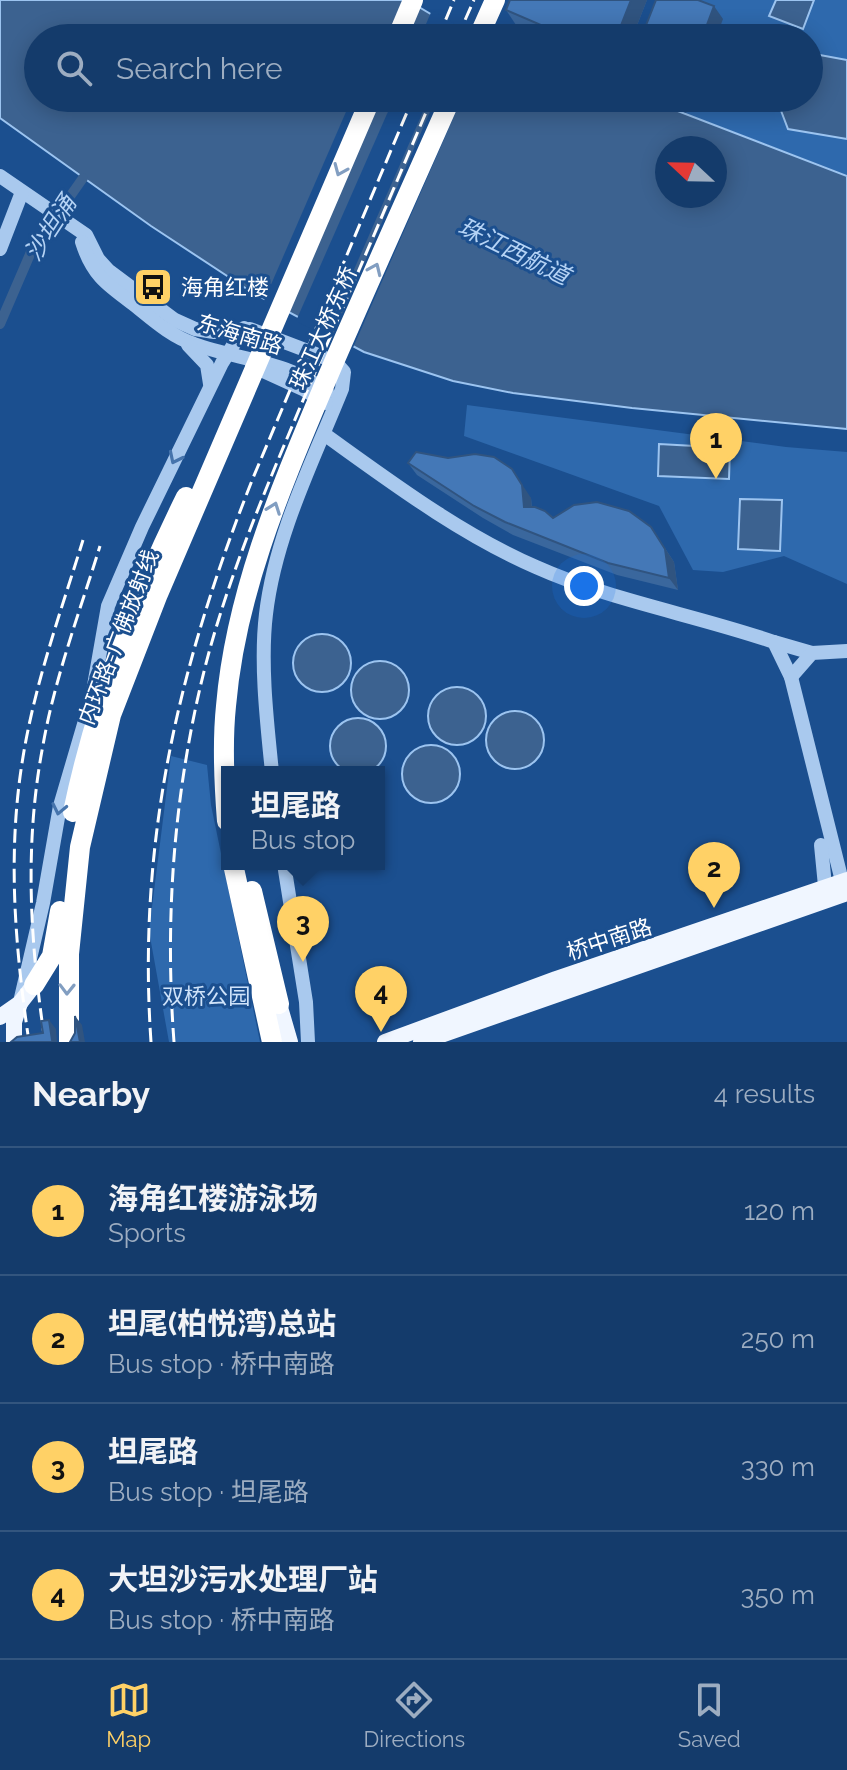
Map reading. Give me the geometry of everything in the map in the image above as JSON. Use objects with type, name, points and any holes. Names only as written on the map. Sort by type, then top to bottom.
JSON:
[{"type":"highway","points":[[403,24],[413,0]]},
{"type":"highway","points":[[484,24],[495,0]]},
{"type":"highway","name":"珠江大桥东桥","points":[[239,403],[365,112]]},
{"type":"highway","name":"珠江大桥东桥","points":[[249,582],[272,513],[312,415],[445,112]]},
{"type":"highway","points":[[34,985],[52,956],[71,819],[88,747],[126,630],[190,488],[239,403]]},
{"type":"highway","name":"内环路-广佛放射线","points":[[69,1042],[67,1001],[72,905],[80,847],[102,745],[135,648],[239,403]]},
{"type":"highway","points":[[237,766],[239,697],[249,582]]},
{"type":"highway","points":[[224,766],[226,706],[236,636],[249,582]]},
{"type":"highway","points":[[235,870],[285,1041]]},
{"type":"highway","points":[[248,870],[279,1004]]},
{"type":"main road","name":"桥中南路","points":[[421,1042],[845,885]]},
{"type":"main road","name":"桥中南路","points":[[385,1042],[556,979],[826,894]]},
{"type":"main road","points":[[0,1030],[34,985]]},
{"type":"main road","points":[[0,1017],[20,1003]]},
{"type":"main road","points":[[14,1042],[14,1022],[20,1003]]},
{"type":"main road","points":[[261,1042],[285,1041],[279,1004]]},
{"type":"street","name":"东海南路","points":[[0,176],[86,235],[98,259],[108,270],[175,320],[195,329],[214,332],[244,328],[321,356],[341,367],[345,376],[287,529],[266,615],[265,655],[272,766]]},
{"type":"street","points":[[0,249],[22,192]]},
{"type":"street","name":"东海南路","points":[[71,224],[95,273],[182,340],[226,354],[312,394],[334,410]]},
{"type":"street","points":[[20,1003],[43,903],[60,806],[96,677],[108,606],[209,388],[226,354],[244,328]]},
{"type":"street","points":[[182,340],[207,365],[210,371],[209,388]]},
{"type":"street","points":[[324,434],[472,534],[536,567],[612,594],[730,626],[812,653],[847,651]]},
{"type":"street","points":[[774,642],[791,677],[845,885]]},
{"type":"street","points":[[791,677],[812,653]]},
{"type":"street","points":[[821,845],[826,894]]},
{"type":"street","points":[[285,870],[306,1002],[308,1042]]},
{"type":"street","points":[[285,1041],[306,1002]]},
{"type":"street","points":[[279,1004],[287,1010],[306,1002]]},
{"type":"green space","points":[[669,0],[847,0],[847,175],[682,112],[823,112],[823,24],[660,24]]},
{"type":"green space","points":[[467,405],[786,447],[847,452],[847,584],[784,556],[723,572],[693,570],[659,506],[464,436]]},
{"type":"green space","name":"双桥公园","points":[[171,756],[207,765],[221,870],[224,870],[260,1042],[169,1042],[149,931]]},
{"type":"water","name":"珠江西航道","points":[[0,0],[407,0],[447,24],[24,24],[24,112],[680,112],[847,176],[847,429],[632,408],[513,393],[453,381],[364,352],[253,293],[151,226],[0,118]]},
{"type":"water","points":[[776,0],[814,0],[805,24],[790,24],[769,16]]},
{"type":"water","points":[[823,56],[847,60],[847,139],[788,129],[782,112],[823,112]]},
{"type":"water","points":[[659,444],[730,448],[729,479],[658,476]]},
{"type":"water","points":[[740,499],[782,500],[780,551],[738,549]]},
{"type":"water","points":[[322,634],[342,643],[351,663],[342,683],[322,692],[302,683],[293,663],[302,643]]},
{"type":"water","points":[[380,661],[400,670],[409,690],[400,710],[380,719],[360,710],[351,690],[360,670]]},
{"type":"water","points":[[457,687],[477,696],[486,716],[477,736],[457,745],[437,736],[428,716],[437,696]]},
{"type":"water","points":[[515,711],[535,720],[544,740],[535,760],[515,769],[495,760],[486,740],[495,720]]},
{"type":"water","points":[[347,720],[369,720],[384,735],[384,757],[378,766],[338,766],[332,757],[332,735]]},
{"type":"water","points":[[431,745],[451,754],[460,774],[451,794],[431,803],[411,794],[402,774],[411,754]]},
{"type":"pier","points":[[432,10],[455,24],[426,24]]},
{"type":"pier","points":[[346,112],[375,112],[287,316],[263,303]]},
{"type":"pier","points":[[388,112],[423,112],[325,336],[296,321]]},
{"type":"pier","points":[[430,112],[456,112],[352,350],[331,339]]},
{"type":"building","points":[[510,0],[631,0],[622,24],[538,24],[506,10]]},
{"type":"building","points":[[656,0],[698,0],[714,6],[707,24],[647,24]]},
{"type":"building","points":[[416,452],[448,458],[475,454],[494,457],[512,469],[522,485],[524,507],[535,507],[553,518],[574,505],[597,502],[629,511],[651,527],[665,549],[669,578],[608,563],[505,522],[474,506],[408,463]]},
{"type":"building","points":[[75,1016],[80,1042],[70,1042],[75,1033]]},
{"type":"building","points":[[49,1020],[54,1042],[11,1042],[17,1037],[43,1033],[41,1021]]},
{"type":"waterway","name":"沙坦涌","points":[[0,324],[31,252],[83,178]]},
{"type":"railway","points":[[444,24],[454,0]]},
{"type":"railway","points":[[463,24],[474,0]]},
{"type":"railway","points":[[151,1042],[148,968],[158,824],[169,754],[204,616],[253,478],[407,112]]},
{"type":"railway","points":[[174,1042],[170,953],[174,864],[183,776],[209,651],[232,577],[260,505],[426,112]]},
{"type":"railway","points":[[29,1042],[15,900],[18,793],[34,702],[83,540]]},
{"type":"railway","points":[[45,1042],[31,894],[37,782],[54,694],[100,546]]},
{"type":"place","name":"海角红楼","points":[[153,287]]},
{"type":"place","name":"海角红楼游泳场","points":[[716,479]]},
{"type":"place","name":"坦尾(柏悦湾)总站","points":[[714,908]]},
{"type":"place","name":"坦尾路","points":[[303,962]]},
{"type":"place","name":"大坦沙污水处理厂站","points":[[381,1032]]}]
